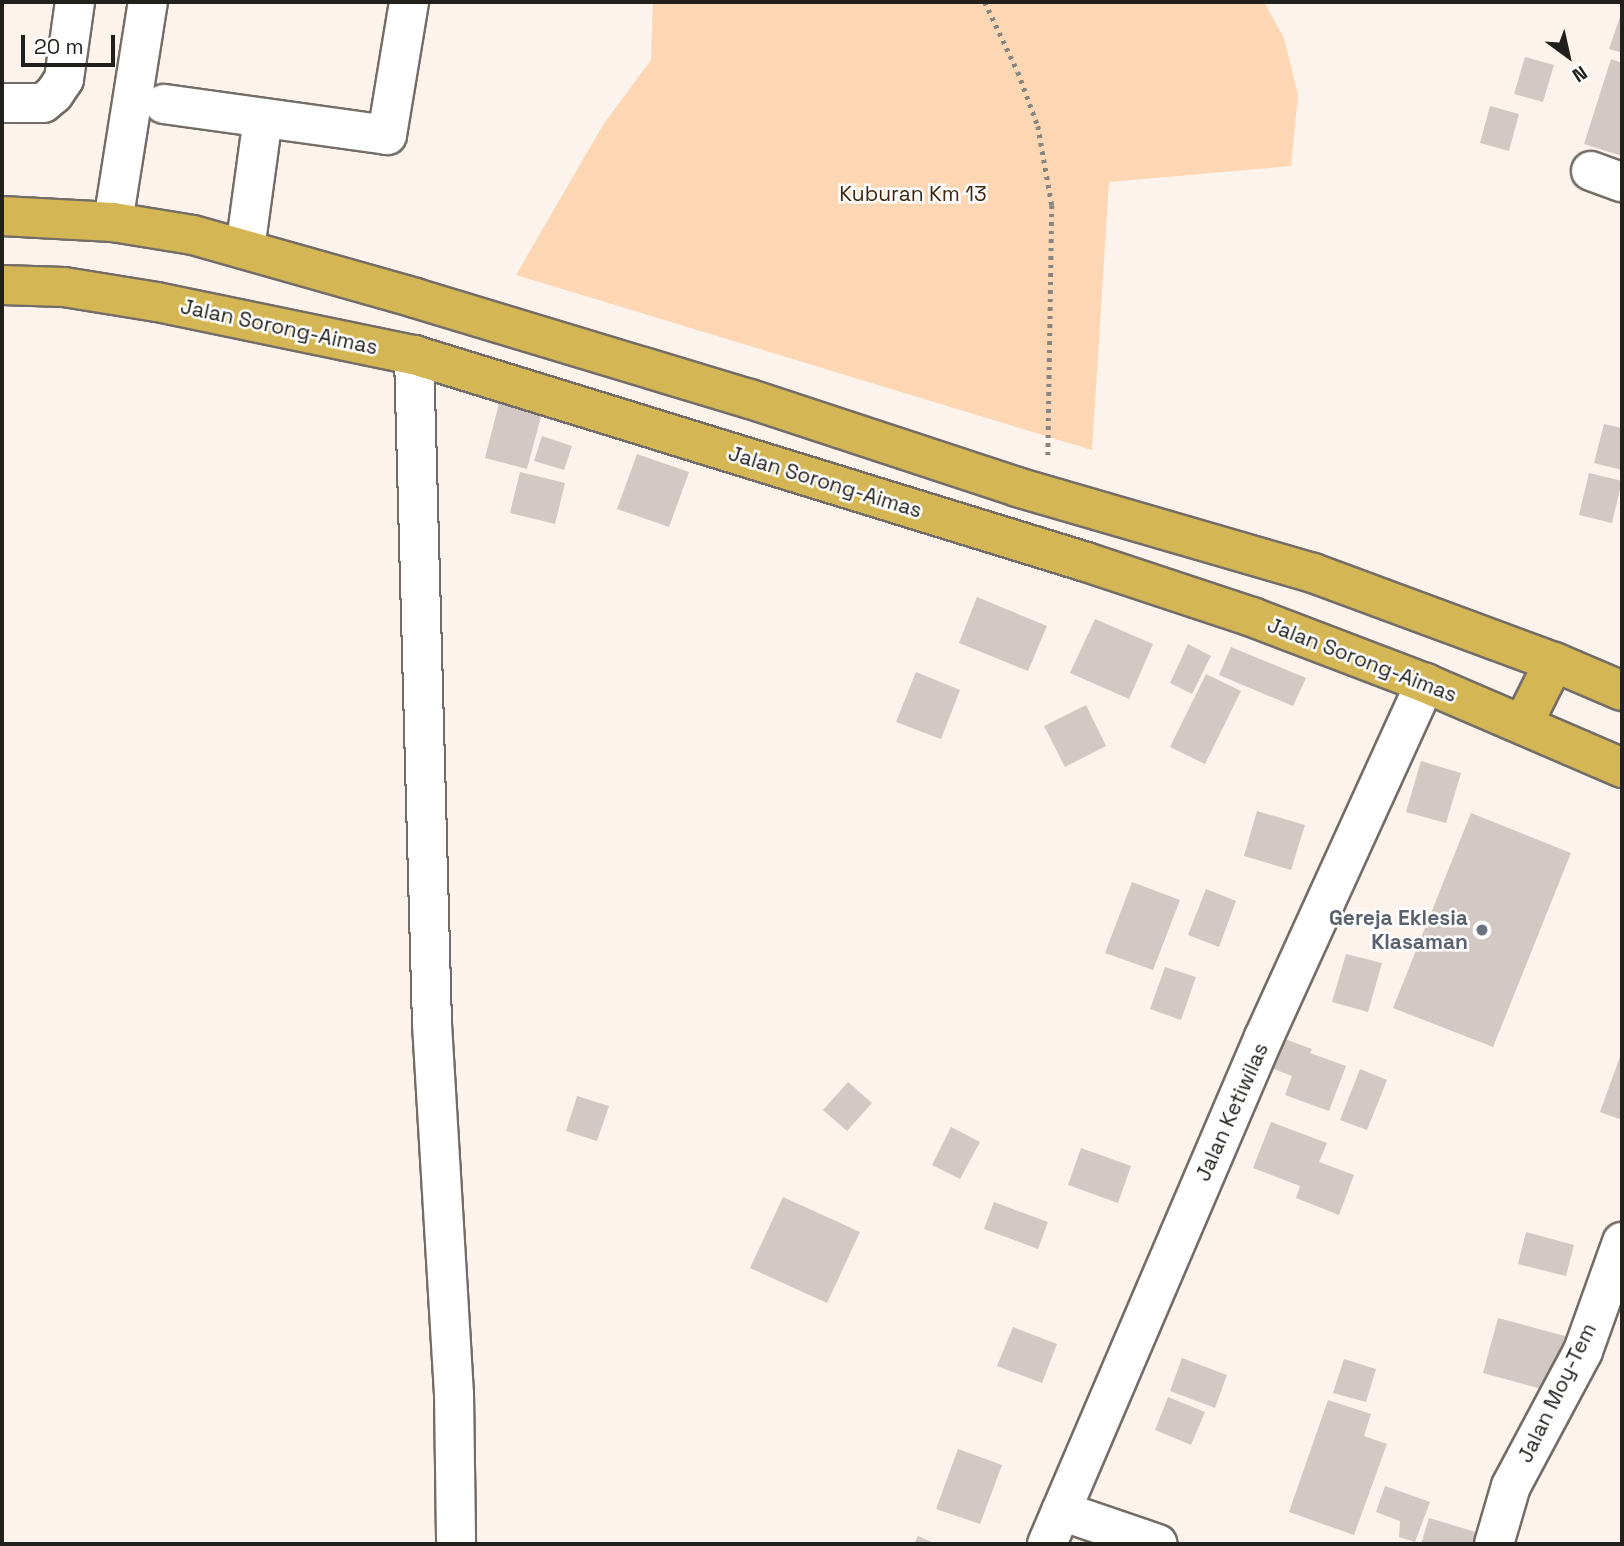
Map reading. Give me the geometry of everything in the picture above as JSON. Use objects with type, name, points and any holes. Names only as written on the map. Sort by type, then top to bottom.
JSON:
[{"type":"highway","points":[[2,216],[113,222],[194,235],[245,249],[750,399],[1048,495],[1313,573],[1554,662],[1622,691]]},
{"type":"highway","name":"Jalan Sorong-Aimas","points":[[2,285],[64,287],[157,302],[414,355],[1086,562],[1252,617],[1425,683],[1622,768]]},
{"type":"highway","points":[[1086,562],[1105,510]]},
{"type":"highway","points":[[1523,724],[1554,662]]},
{"type":"street","points":[[2,103],[43,103],[54,94],[64,79],[75,2]]},
{"type":"street","points":[[113,222],[148,2]]},
{"type":"street","points":[[164,104],[387,135],[409,2]]},
{"type":"street","points":[[245,249],[263,118]]},
{"type":"street","points":[[414,355],[432,1024],[454,1394],[456,1544]]},
{"type":"street","name":"Jalan Ketiwilas","points":[[1054,1528],[1253,1062],[1425,683]]},
{"type":"street","name":"Jalan Moy-Tem","points":[[1494,1544],[1511,1486],[1583,1351],[1622,1242]]},
{"type":"street","points":[[1054,1528],[1158,1544]]},
{"type":"path","points":[[985,2],[1018,72],[1038,126],[1052,205],[1048,495]]},
{"type":"green space","name":"Kuburan Km 13","points":[[653,2],[1264,2],[1284,38],[1298,95],[1291,166],[1109,182],[1092,450],[516,275],[603,125],[651,60]]},
{"type":"building","points":[[1622,11],[1622,53],[1609,49]]},
{"type":"building","points":[[1525,57],[1554,65],[1543,102],[1514,94]]},
{"type":"building","points":[[1611,59],[1622,63],[1622,156],[1584,144]]},
{"type":"building","points":[[1490,106],[1519,114],[1509,151],[1480,143]]},
{"type":"building","points":[[502,392],[545,402],[527,469],[485,458]]},
{"type":"building","points":[[1604,424],[1622,428],[1622,470],[1594,463]]},
{"type":"building","points":[[542,436],[572,446],[564,470],[534,461]]},
{"type":"building","points":[[637,454],[689,472],[669,527],[617,509]]},
{"type":"building","points":[[520,472],[565,483],[555,524],[510,513]]},
{"type":"building","points":[[1589,473],[1622,481],[1612,523],[1579,515]]},
{"type":"building","points":[[977,597],[1047,626],[1028,671],[959,643]]},
{"type":"building","points":[[1095,619],[1153,644],[1129,699],[1070,673]]},
{"type":"building","points":[[1188,644],[1211,656],[1192,694],[1170,683]]},
{"type":"building","points":[[1231,647],[1306,678],[1293,706],[1219,675]]},
{"type":"building","points":[[916,672],[960,690],[941,739],[896,722]]},
{"type":"building","points":[[1206,674],[1241,691],[1205,764],[1170,747]]},
{"type":"building","points":[[1086,705],[1106,746],[1065,767],[1044,726]]},
{"type":"building","points":[[1421,761],[1461,773],[1446,823],[1406,812]]},
{"type":"building","points":[[1257,811],[1305,825],[1291,870],[1244,856]]},
{"type":"building","name":"Gereja Eklesia Klasaman","points":[[1471,813],[1571,853],[1493,1047],[1393,1008]]},
{"type":"building","points":[[1132,882],[1180,900],[1153,970],[1105,953]]},
{"type":"building","points":[[1206,889],[1236,901],[1219,947],[1188,935]]},
{"type":"building","points":[[1346,954],[1382,963],[1368,1012],[1332,1002]]},
{"type":"building","points":[[1165,967],[1196,977],[1181,1020],[1150,1009]]},
{"type":"building","points":[[1282,1038],[1312,1049],[1310,1053],[1346,1066],[1329,1111],[1285,1095],[1292,1076],[1271,1068]]},
{"type":"building","points":[[1622,1051],[1622,1120],[1600,1112]]},
{"type":"building","points":[[1360,1069],[1387,1080],[1367,1130],[1340,1120]]},
{"type":"building","points":[[848,1082],[872,1103],[847,1131],[823,1110]]},
{"type":"building","points":[[577,1096],[609,1106],[597,1141],[566,1131]]},
{"type":"building","points":[[1271,1122],[1327,1143],[1319,1162],[1354,1175],[1339,1215],[1296,1198],[1300,1186],[1253,1168]]},
{"type":"building","points":[[951,1127],[980,1142],[960,1179],[932,1165]]},
{"type":"building","points":[[1081,1148],[1131,1166],[1118,1203],[1068,1185]]},
{"type":"building","points":[[783,1197],[860,1232],[827,1303],[750,1268]]},
{"type":"building","points":[[994,1202],[1048,1222],[1038,1249],[984,1229]]},
{"type":"building","points":[[1526,1232],[1574,1245],[1566,1276],[1518,1264]]},
{"type":"building","points":[[1498,1318],[1569,1337],[1553,1392],[1483,1373]]},
{"type":"building","points":[[1013,1327],[1057,1344],[1042,1383],[997,1366]]},
{"type":"building","points":[[1182,1358],[1227,1375],[1215,1408],[1170,1391]]},
{"type":"building","points":[[1344,1359],[1376,1369],[1366,1402],[1333,1393]]},
{"type":"building","points":[[1168,1397],[1205,1412],[1191,1445],[1155,1430]]},
{"type":"building","points":[[1328,1400],[1371,1414],[1364,1436],[1387,1444],[1354,1535],[1289,1512]]},
{"type":"building","points":[[958,1449],[1002,1465],[980,1524],[936,1509]]},
{"type":"building","points":[[1385,1486],[1430,1502],[1415,1542],[1399,1537],[1400,1521],[1376,1512]]},
{"type":"building","points":[[1429,1518],[1479,1533],[1476,1544],[1421,1544]]},
{"type":"building","points":[[918,1536],[936,1544],[914,1544]]},
{"type":"place","name":"Gereja Eklesia Klasaman","points":[[1482,930]]}]
